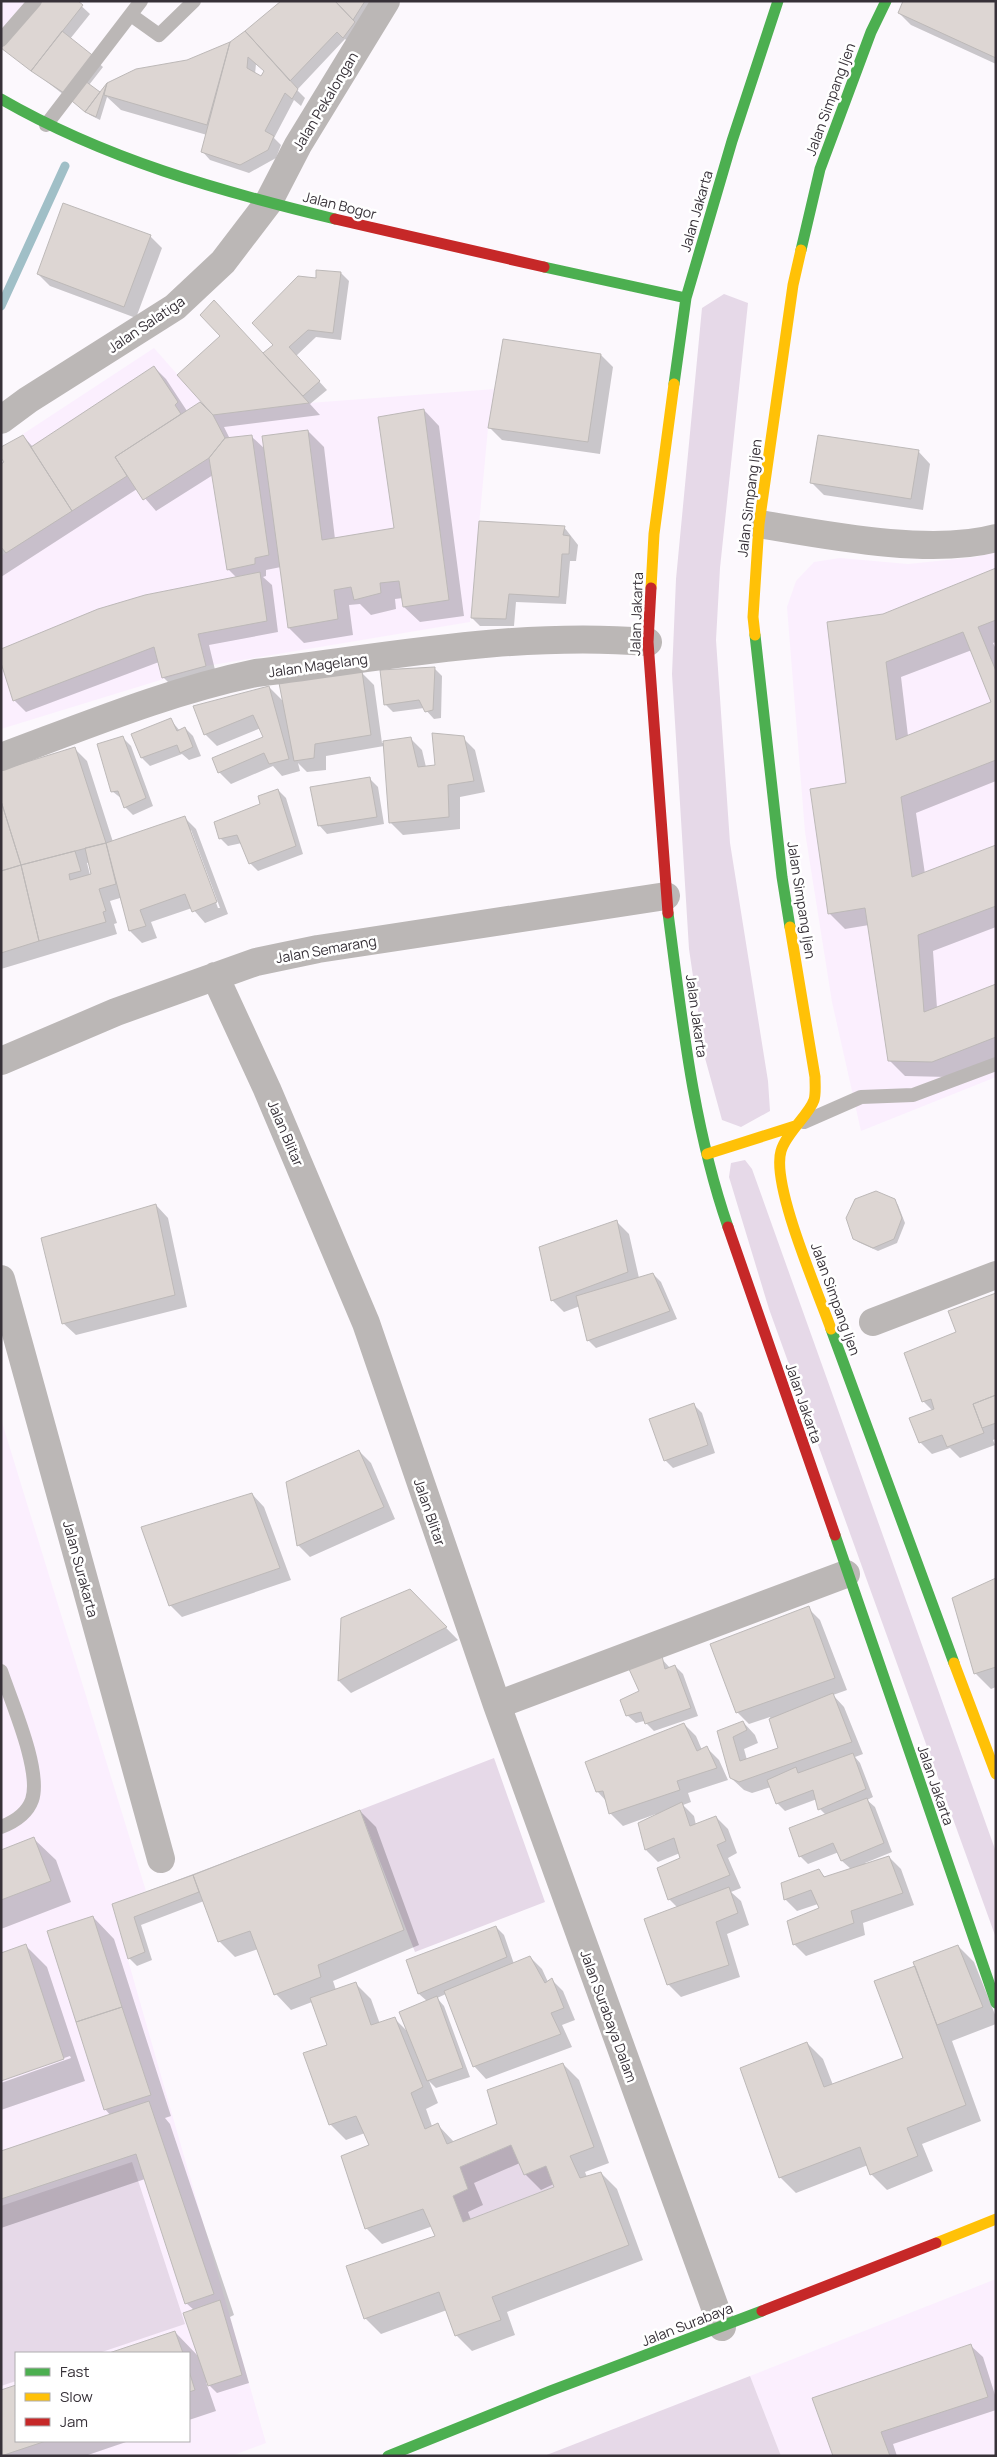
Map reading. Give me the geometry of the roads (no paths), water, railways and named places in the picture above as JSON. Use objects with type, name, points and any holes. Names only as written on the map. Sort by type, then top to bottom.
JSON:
[{"type":"main road","name":"Jalan Jakarta","points":[[778,1],[732,141],[686,298],[654,534],[648,642],[666,896],[687,1053],[713,1183],[846,1574],[996,2003]]},
{"type":"main road","name":"Jalan Simpang Ijen","points":[[886,1],[871,32],[847,92],[820,169],[793,285],[759,524],[753,618],[782,878],[815,1077],[814,1100],[794,1126],[781,1151],[780,1178],[789,1212],[884,1477],[996,1774]]},
{"type":"main road","name":"Jalan Bogor","points":[[1,99],[46,126],[130,161],[268,203],[450,247],[686,298]]},
{"type":"main road","points":[[707,1154],[794,1126]]},
{"type":"main road","name":"Jalan Surabaya","points":[[394,2455],[996,2219]]},
{"type":"street","name":"Jalan Pekalongan","points":[[268,203],[298,145],[386,1]]},
{"type":"street","name":"Jalan Salatiga","points":[[1,420],[28,400],[175,307],[223,262],[268,203]]},
{"type":"street","points":[[759,524],[815,534],[908,544],[947,544],[996,538]]},
{"type":"street","name":"Jalan Magelang","points":[[1,757],[157,700],[226,679],[256,673],[466,645],[619,640],[648,642]]},
{"type":"street","name":"Jalan Semarang","points":[[1,1061],[116,1012],[256,962],[318,949],[666,896]]},
{"type":"street","name":"Jalan Blitar","points":[[215,976],[267,1090],[356,1298],[497,1705]]},
{"type":"street","points":[[873,1322],[996,1275]]},
{"type":"street","name":"Jalan Surakarta","points":[[1,1279],[161,1859]]},
{"type":"street","points":[[497,1705],[846,1574]]},
{"type":"street","name":"Jalan Surabaya Dalam","points":[[497,1705],[722,2327]]},
{"type":"lane","points":[[1,40],[35,1]]},
{"type":"lane","points":[[46,126],[141,1]]},
{"type":"lane","points":[[131,15],[159,35],[194,1]]},
{"type":"lane","points":[[794,1126],[860,1097],[913,1095],[996,1064]]},
{"type":"lane","points":[[1,1670],[33,1768],[35,1786],[32,1801],[24,1814],[1,1827]]},
{"type":"waterway","points":[[1,306],[65,166]]}]
